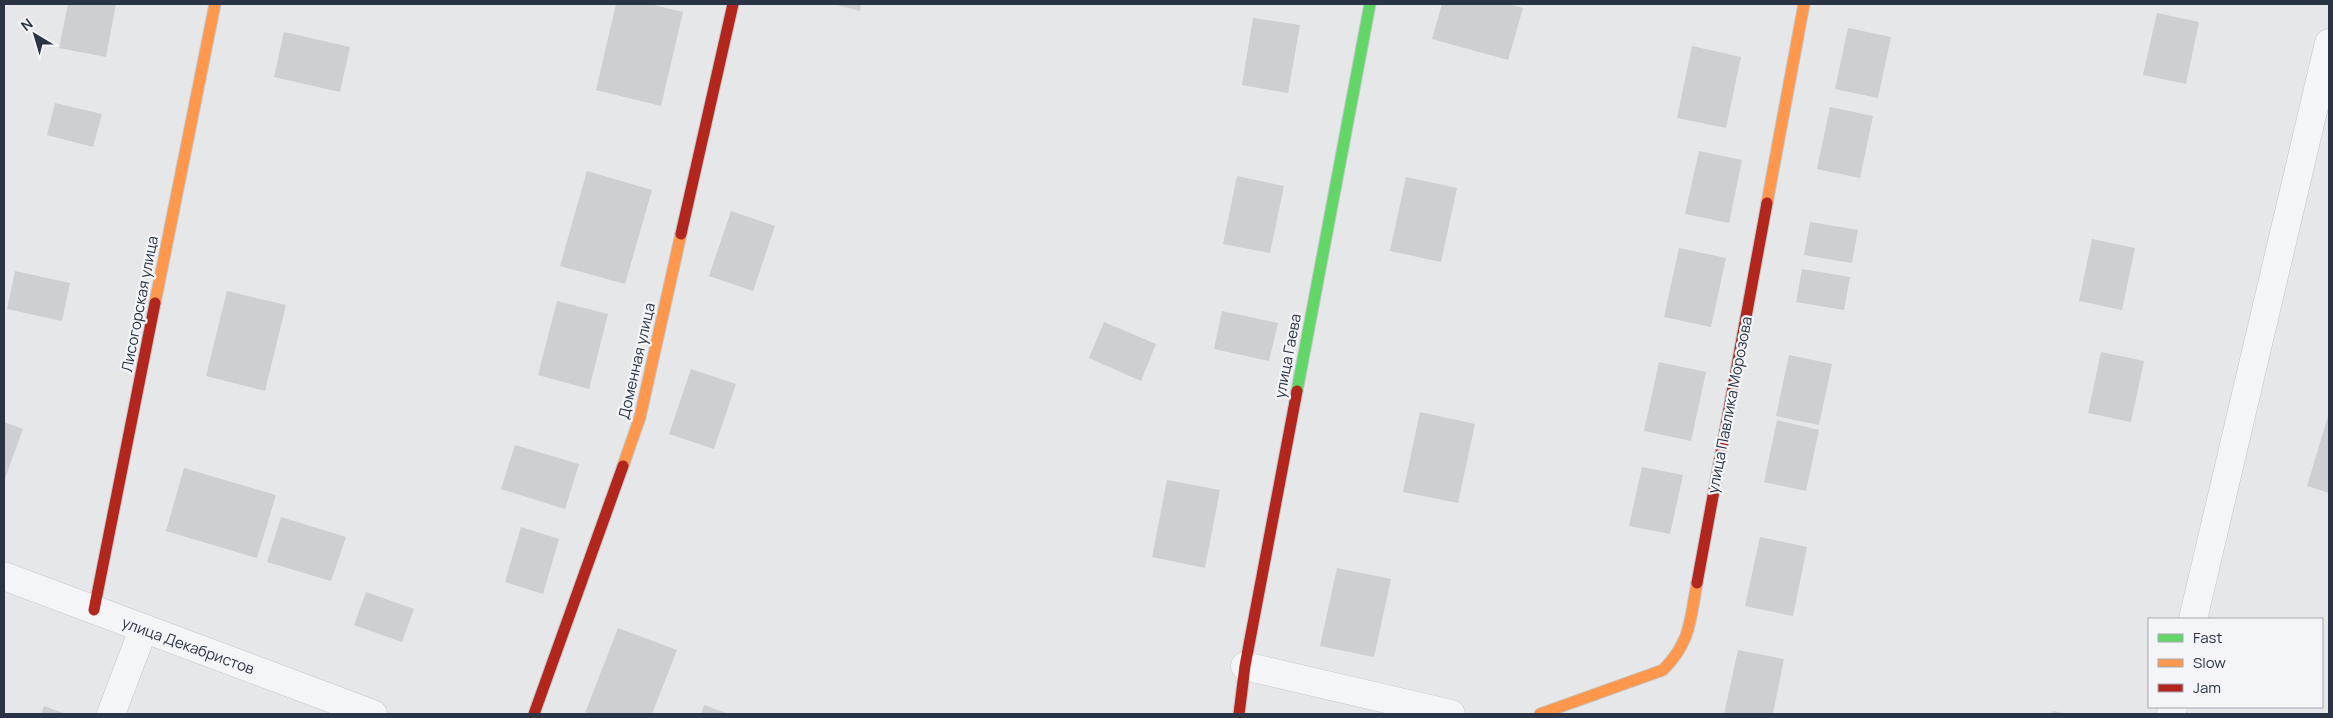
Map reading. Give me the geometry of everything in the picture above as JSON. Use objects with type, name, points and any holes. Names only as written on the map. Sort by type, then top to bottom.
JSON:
[{"type":"street","name":"Лисогорская улица","points":[[94,610],[215,4]]},
{"type":"street","name":"Доменная улица","points":[[534,714],[640,417],[734,4]]},
{"type":"street","name":"улица Гаева","points":[[1239,714],[1245,666],[1370,4]]},
{"type":"street","name":"улица Павлика Морозова","points":[[1540,714],[1663,670],[1676,657],[1686,640],[1804,4]]},
{"type":"street","points":[[2193,618],[2329,43]]},
{"type":"street","name":"улица Декабристов","points":[[4,576],[143,630],[374,714]]},
{"type":"street","points":[[111,714],[143,630]]},
{"type":"street","points":[[1245,666],[1451,714]]},
{"type":"building","points":[[68,4],[116,4],[106,57],[59,48]]},
{"type":"building","points":[[616,4],[650,4],[683,12],[661,106],[596,90]]},
{"type":"building","points":[[833,4],[861,4],[860,11]]},
{"type":"building","points":[[1442,4],[1508,4],[1523,8],[1508,60],[1432,39]]},
{"type":"building","points":[[2157,13],[2199,22],[2186,84],[2143,75]]},
{"type":"building","points":[[1253,18],[1300,25],[1288,93],[1242,85]]},
{"type":"building","points":[[1848,28],[1891,37],[1878,98],[1835,89]]},
{"type":"building","points":[[284,32],[350,47],[340,92],[274,77]]},
{"type":"building","points":[[1692,46],[1741,57],[1726,128],[1677,118]]},
{"type":"building","points":[[55,103],[102,114],[93,147],[47,135]]},
{"type":"building","points":[[1830,107],[1873,116],[1860,178],[1817,169]]},
{"type":"building","points":[[1699,151],[1742,160],[1729,223],[1685,214]]},
{"type":"building","points":[[587,171],[652,190],[625,284],[560,266]]},
{"type":"building","points":[[1237,176],[1284,186],[1270,253],[1223,244]]},
{"type":"building","points":[[1406,177],[1457,188],[1441,262],[1390,251]]},
{"type":"building","points":[[731,211],[775,226],[753,291],[709,276]]},
{"type":"building","points":[[1810,222],[1858,230],[1852,263],[1804,255]]},
{"type":"building","points":[[2092,239],[2135,248],[2122,310],[2079,301]]},
{"type":"building","points":[[1679,248],[1726,258],[1711,327],[1664,317]]},
{"type":"building","points":[[1802,269],[1850,277],[1844,310],[1796,302]]},
{"type":"building","points":[[15,271],[70,283],[62,321],[7,309]]},
{"type":"building","points":[[227,291],[286,305],[265,391],[206,376]]},
{"type":"building","points":[[557,301],[608,314],[589,389],[538,375]]},
{"type":"building","points":[[1222,311],[1278,323],[1269,361],[1214,349]]},
{"type":"building","points":[[1104,322],[1156,344],[1141,381],[1089,358]]},
{"type":"building","points":[[2101,352],[2144,361],[2131,422],[2088,413]]},
{"type":"building","points":[[1789,355],[1832,364],[1819,425],[1776,416]]},
{"type":"building","points":[[1659,362],[1706,372],[1691,441],[1644,431]]},
{"type":"building","points":[[691,369],[736,384],[714,449],[669,434]]},
{"type":"building","points":[[1420,412],[1475,424],[1458,503],[1403,492]]},
{"type":"building","points":[[2329,413],[2329,493],[2307,486]]},
{"type":"building","points":[[1777,420],[1819,430],[1806,491],[1764,482]]},
{"type":"building","points":[[4,422],[23,429],[4,481]]},
{"type":"building","points":[[515,445],[579,464],[565,509],[501,489]]},
{"type":"building","points":[[1642,467],[1683,475],[1670,534],[1629,526]]},
{"type":"building","points":[[184,468],[276,495],[257,558],[166,531]]},
{"type":"building","points":[[1167,480],[1220,490],[1205,568],[1152,557]]},
{"type":"building","points":[[281,517],[346,537],[331,581],[267,562]]},
{"type":"building","points":[[521,527],[559,539],[543,594],[505,582]]},
{"type":"building","points":[[1760,537],[1807,547],[1793,616],[1745,606]]},
{"type":"building","points":[[1337,568],[1391,579],[1374,657],[1320,646]]},
{"type":"building","points":[[366,592],[414,609],[402,642],[354,625]]},
{"type":"building","points":[[618,628],[677,650],[652,714],[585,713]]},
{"type":"building","points":[[1738,650],[1784,659],[1773,714],[1724,714]]},
{"type":"building","points":[[704,705],[729,714],[701,714]]},
{"type":"building","points":[[44,706],[66,714],[41,714]]},
{"type":"building","points":[[2053,711],[2064,713],[2064,714],[2052,714]]},
{"type":"traffic: fast","points":[[1297,391],[1370,4]]},
{"type":"traffic: slow","points":[[155,303],[215,4]]},
{"type":"traffic: slow","points":[[1767,203],[1804,4]]},
{"type":"traffic: slow","points":[[623,466],[640,417],[681,234]]},
{"type":"traffic: slow","points":[[1540,714],[1663,670],[1679,650],[1688,630],[1697,583]]},
{"type":"traffic: jam","points":[[681,234],[733,4]]},
{"type":"traffic: jam","points":[[1697,583],[1767,203]]},
{"type":"traffic: jam","points":[[94,610],[155,303]]},
{"type":"traffic: jam","points":[[1239,714],[1245,666],[1297,391]]},
{"type":"traffic: jam","points":[[534,714],[623,466]]}]
